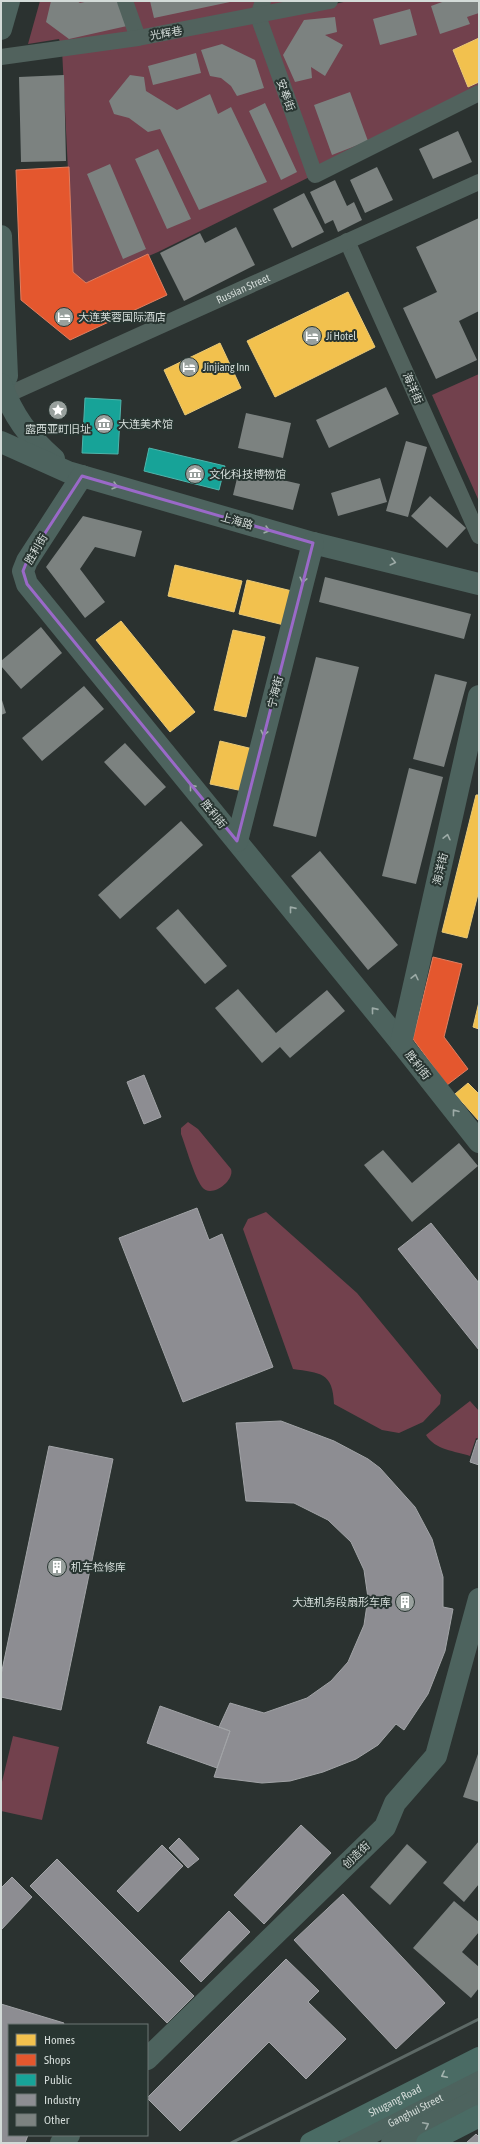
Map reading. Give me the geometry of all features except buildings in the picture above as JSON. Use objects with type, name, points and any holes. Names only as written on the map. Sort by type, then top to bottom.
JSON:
[{"type":"highway","name":"Shugang Road","points":[[311,2143],[479,2058]]},
{"type":"highway","points":[[426,2143],[479,2116]]},
{"type":"street","points":[[1,29],[8,1]]},
{"type":"street","points":[[125,1],[138,38]]},
{"type":"street","name":"光辉巷","points":[[1,57],[138,38],[260,8],[330,1]]},
{"type":"street","name":"安奉街","points":[[260,8],[315,175],[479,93]]},
{"type":"street","name":"Russian Street","points":[[3,389],[347,241],[479,182]]},
{"type":"street","points":[[1,236],[7,376],[3,389],[12,410],[31,439],[75,474]]},
{"type":"street","name":"海洋街","points":[[347,241],[479,536]]},
{"type":"street","name":"上海路","points":[[1,442],[75,474],[313,543],[479,584]]},
{"type":"street","name":"胜利街","points":[[75,474],[27,561],[23,571],[27,584],[237,841],[479,1142]]},
{"type":"street","name":"宁海街","points":[[237,841],[313,543]]},
{"type":"street","name":"海洋街","points":[[400,1043],[479,696]]},
{"type":"street","name":"创造街","points":[[148,2058],[385,1827],[395,1803],[436,1756],[479,1599]]},
{"type":"street","name":"Ganghui Street","points":[[351,2143],[479,2078]]},
{"type":"street","name":"Ganghui Street","points":[[392,2143],[479,2099]]},
{"type":"street","points":[[60,2143],[68,2136]]},
{"type":"highlighted area","points":[[82,476],[313,543],[237,841],[27,584],[23,571],[27,561]]},
{"type":"shaded area","points":[[40,1],[330,1],[260,21],[348,1],[479,1],[479,93],[158,252],[86,283],[73,272],[62,49],[59,39],[28,44]]},
{"type":"shaded area","points":[[479,374],[479,499],[478,499],[432,395]]},
{"type":"shaded area","points":[[188,1122],[198,1129],[231,1169],[229,1179],[216,1190],[206,1190],[202,1187],[196,1176],[181,1134],[181,1128]]},
{"type":"shaded area","points":[[266,1212],[357,1293],[441,1395],[440,1404],[423,1422],[399,1433],[382,1430],[334,1404],[331,1386],[328,1380],[323,1376],[318,1373],[293,1369],[243,1229],[248,1219]]},
{"type":"shaded area","points":[[470,1401],[479,1411],[479,1439],[476,1438],[470,1456],[440,1447],[430,1440],[426,1435]]},
{"type":"shaded area","points":[[13,1736],[59,1747],[42,1820],[1,1811],[1,1786]]},
{"type":"railway","points":[[231,2143],[479,2019]]},
{"type":"place","name":"大连芙蓉国际酒店","points":[[64,317]]},
{"type":"place","name":"Ji Hotel","points":[[312,336]]},
{"type":"place","name":"Jinjiang Inn","points":[[189,367]]},
{"type":"place","name":"露西亚町旧址","points":[[58,410]]},
{"type":"place","name":"大连美术馆","points":[[104,424]]},
{"type":"place","name":"文化科技博物馆","points":[[195,474]]},
{"type":"place","name":"机车检修库","points":[[57,1567]]},
{"type":"place","name":"大连机务段扇形车库","points":[[405,1602]]}]
